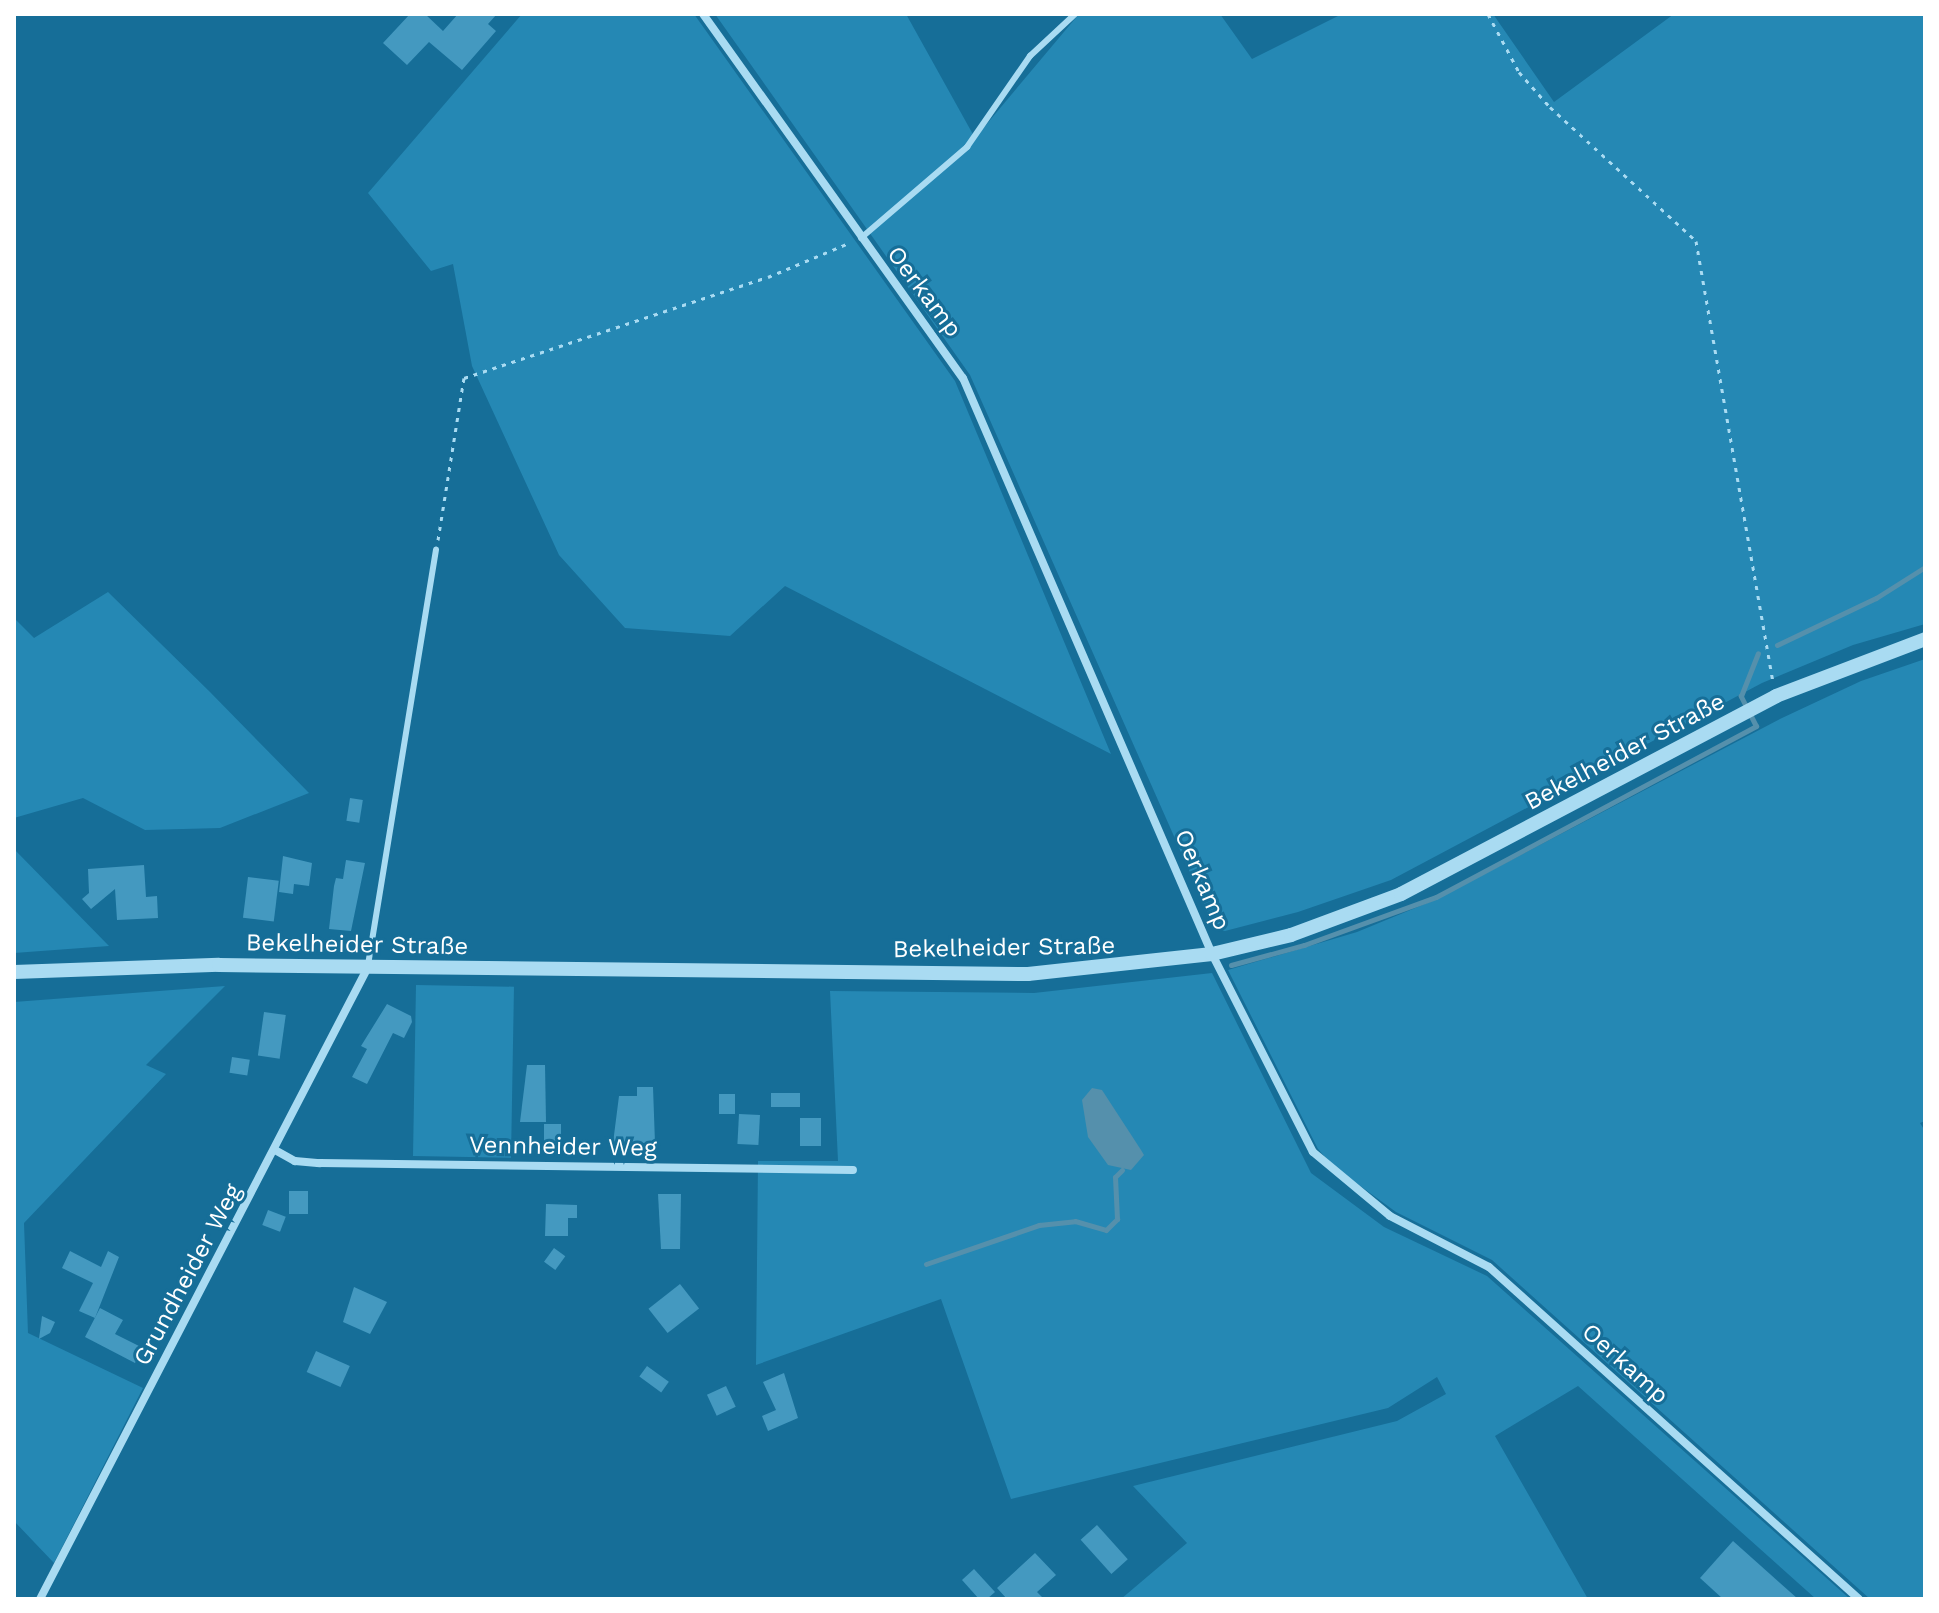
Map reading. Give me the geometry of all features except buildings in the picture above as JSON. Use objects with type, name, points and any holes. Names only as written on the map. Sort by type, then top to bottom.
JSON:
[{"type":"street","name":"Oerkamp","points":[[703,14],[860,239],[963,378],[1212,954],[1313,1152],[1330,1171],[1390,1216],[1489,1267],[1859,1599]]},
{"type":"street","name":"Bekelheider Straße","points":[[14,972],[94,966],[1028,974],[1212,954],[1291,935],[1401,894],[1776,696],[1925,639]]},
{"type":"street","name":"Grundheider Weg","points":[[40,1599],[368,967]]},
{"type":"street","name":"Vennheider Weg","points":[[275,1150],[295,1161],[320,1163],[853,1170]]},
{"type":"lane","points":[[860,239],[967,147],[1030,56],[1075,14]]},
{"type":"lane","points":[[368,967],[436,550]]},
{"type":"path","points":[[1488,14],[1519,72],[1550,107],[1696,241],[1776,696]]},
{"type":"path","points":[[436,550],[464,378],[768,277],[860,239]]},
{"type":"shaded area","points":[[522,14],[694,14],[955,381],[1111,754],[785,586],[730,636],[625,628],[559,555],[472,366],[453,264],[431,271],[368,193]]},
{"type":"shaded area","points":[[715,14],[906,14],[975,138],[1079,14],[1220,14],[1252,59],[1342,14],[1493,14],[1554,102],[1674,14],[1925,14],[1925,624],[1853,645],[1762,683],[1391,880],[1298,912],[1225,931],[1215,929],[970,375]]},
{"type":"shaded area","points":[[108,592],[309,793],[220,828],[145,830],[83,798],[14,818],[14,618],[34,638]]},
{"type":"shaded area","points":[[1925,659],[1925,1121],[1920,1123],[1925,1131],[1925,1599],[1870,1599],[1492,1260],[1396,1212],[1333,1166],[1318,1149],[1228,970],[1357,932],[1437,899],[1782,718],[1861,681]]},
{"type":"shaded area","points":[[14,849],[109,946],[14,953]]},
{"type":"shaded area","points":[[1212,973],[1311,1173],[1384,1227],[1487,1276],[1850,1599],[1816,1599],[1578,1386],[1495,1436],[1588,1599],[1121,1599],[1187,1543],[1133,1486],[1397,1421],[1446,1394],[1437,1377],[1388,1408],[1011,1499],[941,1299],[756,1365],[758,1161],[838,1161],[830,991],[1034,993]]},
{"type":"shaded area","points":[[416,985],[514,987],[511,1158],[413,1156]]},
{"type":"shaded area","points":[[225,986],[146,1065],[166,1074],[24,1223],[28,1333],[143,1388],[54,1563],[14,1521],[14,1002]]},
{"type":"shaded area","points":[[1092,1088],[1102,1090],[1144,1155],[1131,1170],[1108,1165],[1088,1137],[1082,1100]]},
{"type":"waterway","points":[[1777,645],[1876,598],[1925,567]]},
{"type":"waterway","points":[[1231,965],[1304,945],[1436,897],[1756,726],[1741,696],[1758,653]]},
{"type":"waterway","points":[[926,1264],[1039,1225],[1075,1221],[1106,1230],[1117,1219],[1115,1177],[1122,1170]]}]
